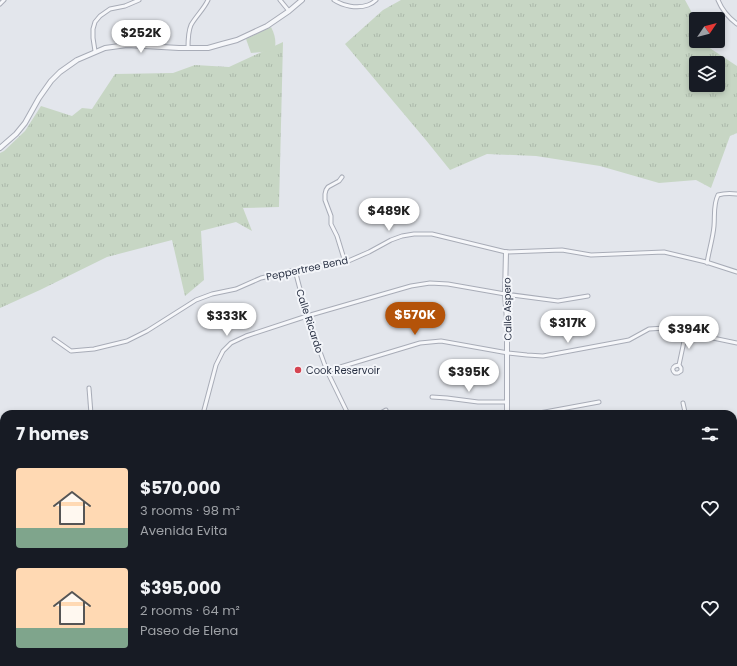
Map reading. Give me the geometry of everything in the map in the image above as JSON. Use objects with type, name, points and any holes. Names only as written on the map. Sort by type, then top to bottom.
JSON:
[{"type":"street","points":[[0,4],[4,0]]},
{"type":"street","points":[[95,51],[93,29],[95,22],[100,16],[110,9],[125,6],[139,0]]},
{"type":"street","points":[[188,48],[189,31],[191,25],[208,0]]},
{"type":"street","points":[[280,0],[289,11]]},
{"type":"street","points":[[0,148],[16,134],[25,123],[44,91],[60,72],[77,60],[95,51],[127,45],[174,48],[208,48],[237,40],[266,26],[289,11],[302,0]]},
{"type":"street","points":[[334,0],[341,4],[353,6],[368,5],[376,0]]},
{"type":"street","points":[[724,0],[718,1],[720,6],[737,24]]},
{"type":"street","points":[[342,177],[339,181],[328,187],[325,194],[325,200],[331,224],[337,236],[345,262]]},
{"type":"street","points":[[707,263],[714,226],[715,201],[718,195],[723,193],[737,194]]},
{"type":"street","name":"Peppertree Bend","points":[[54,339],[70,351],[94,349],[127,341],[147,331],[196,300],[212,294],[236,289],[261,278],[295,270],[345,262],[369,252],[391,240],[414,234],[432,234],[506,252],[562,250],[591,255],[664,252],[737,272]]},
{"type":"street","name":"Calle Aspero","points":[[506,252],[505,294],[508,352],[508,410]]},
{"type":"street","name":"Calle Ricardo","points":[[295,270],[307,316],[327,371],[346,410]]},
{"type":"street","points":[[205,410],[216,365],[223,351],[231,343],[246,336],[307,316],[411,286],[430,283],[448,284],[558,301],[588,296]]},
{"type":"street","points":[[327,371],[420,343],[441,341],[527,355],[543,356],[629,340],[649,330],[665,328],[737,343]]},
{"type":"street","points":[[678,365],[686,332]]},
{"type":"street","points":[[89,388],[91,410]]},
{"type":"street","points":[[432,397],[478,402],[507,402]]},
{"type":"street","points":[[556,410],[599,402]]},
{"type":"street","points":[[683,403],[685,410]]},
{"type":"green space","points":[[401,0],[685,0],[691,12],[689,12],[689,48],[710,48],[722,56],[689,56],[689,92],[725,92],[725,58],[737,66],[737,133],[730,136],[711,188],[696,180],[659,183],[600,166],[536,156],[487,154],[450,170],[345,44],[383,10]]},
{"type":"green space","points":[[271,27],[275,38],[275,48],[271,51],[251,53],[246,39]]},
{"type":"green space","points":[[283,42],[279,207],[243,208],[252,231],[236,222],[201,231],[204,280],[185,296],[172,240],[107,257],[0,308],[0,153],[25,131],[41,106],[72,116],[82,108],[92,109],[115,74],[173,73],[195,65],[229,67]]},
{"type":"place","name":"Cook Reservoir","points":[[298,370]]}]
